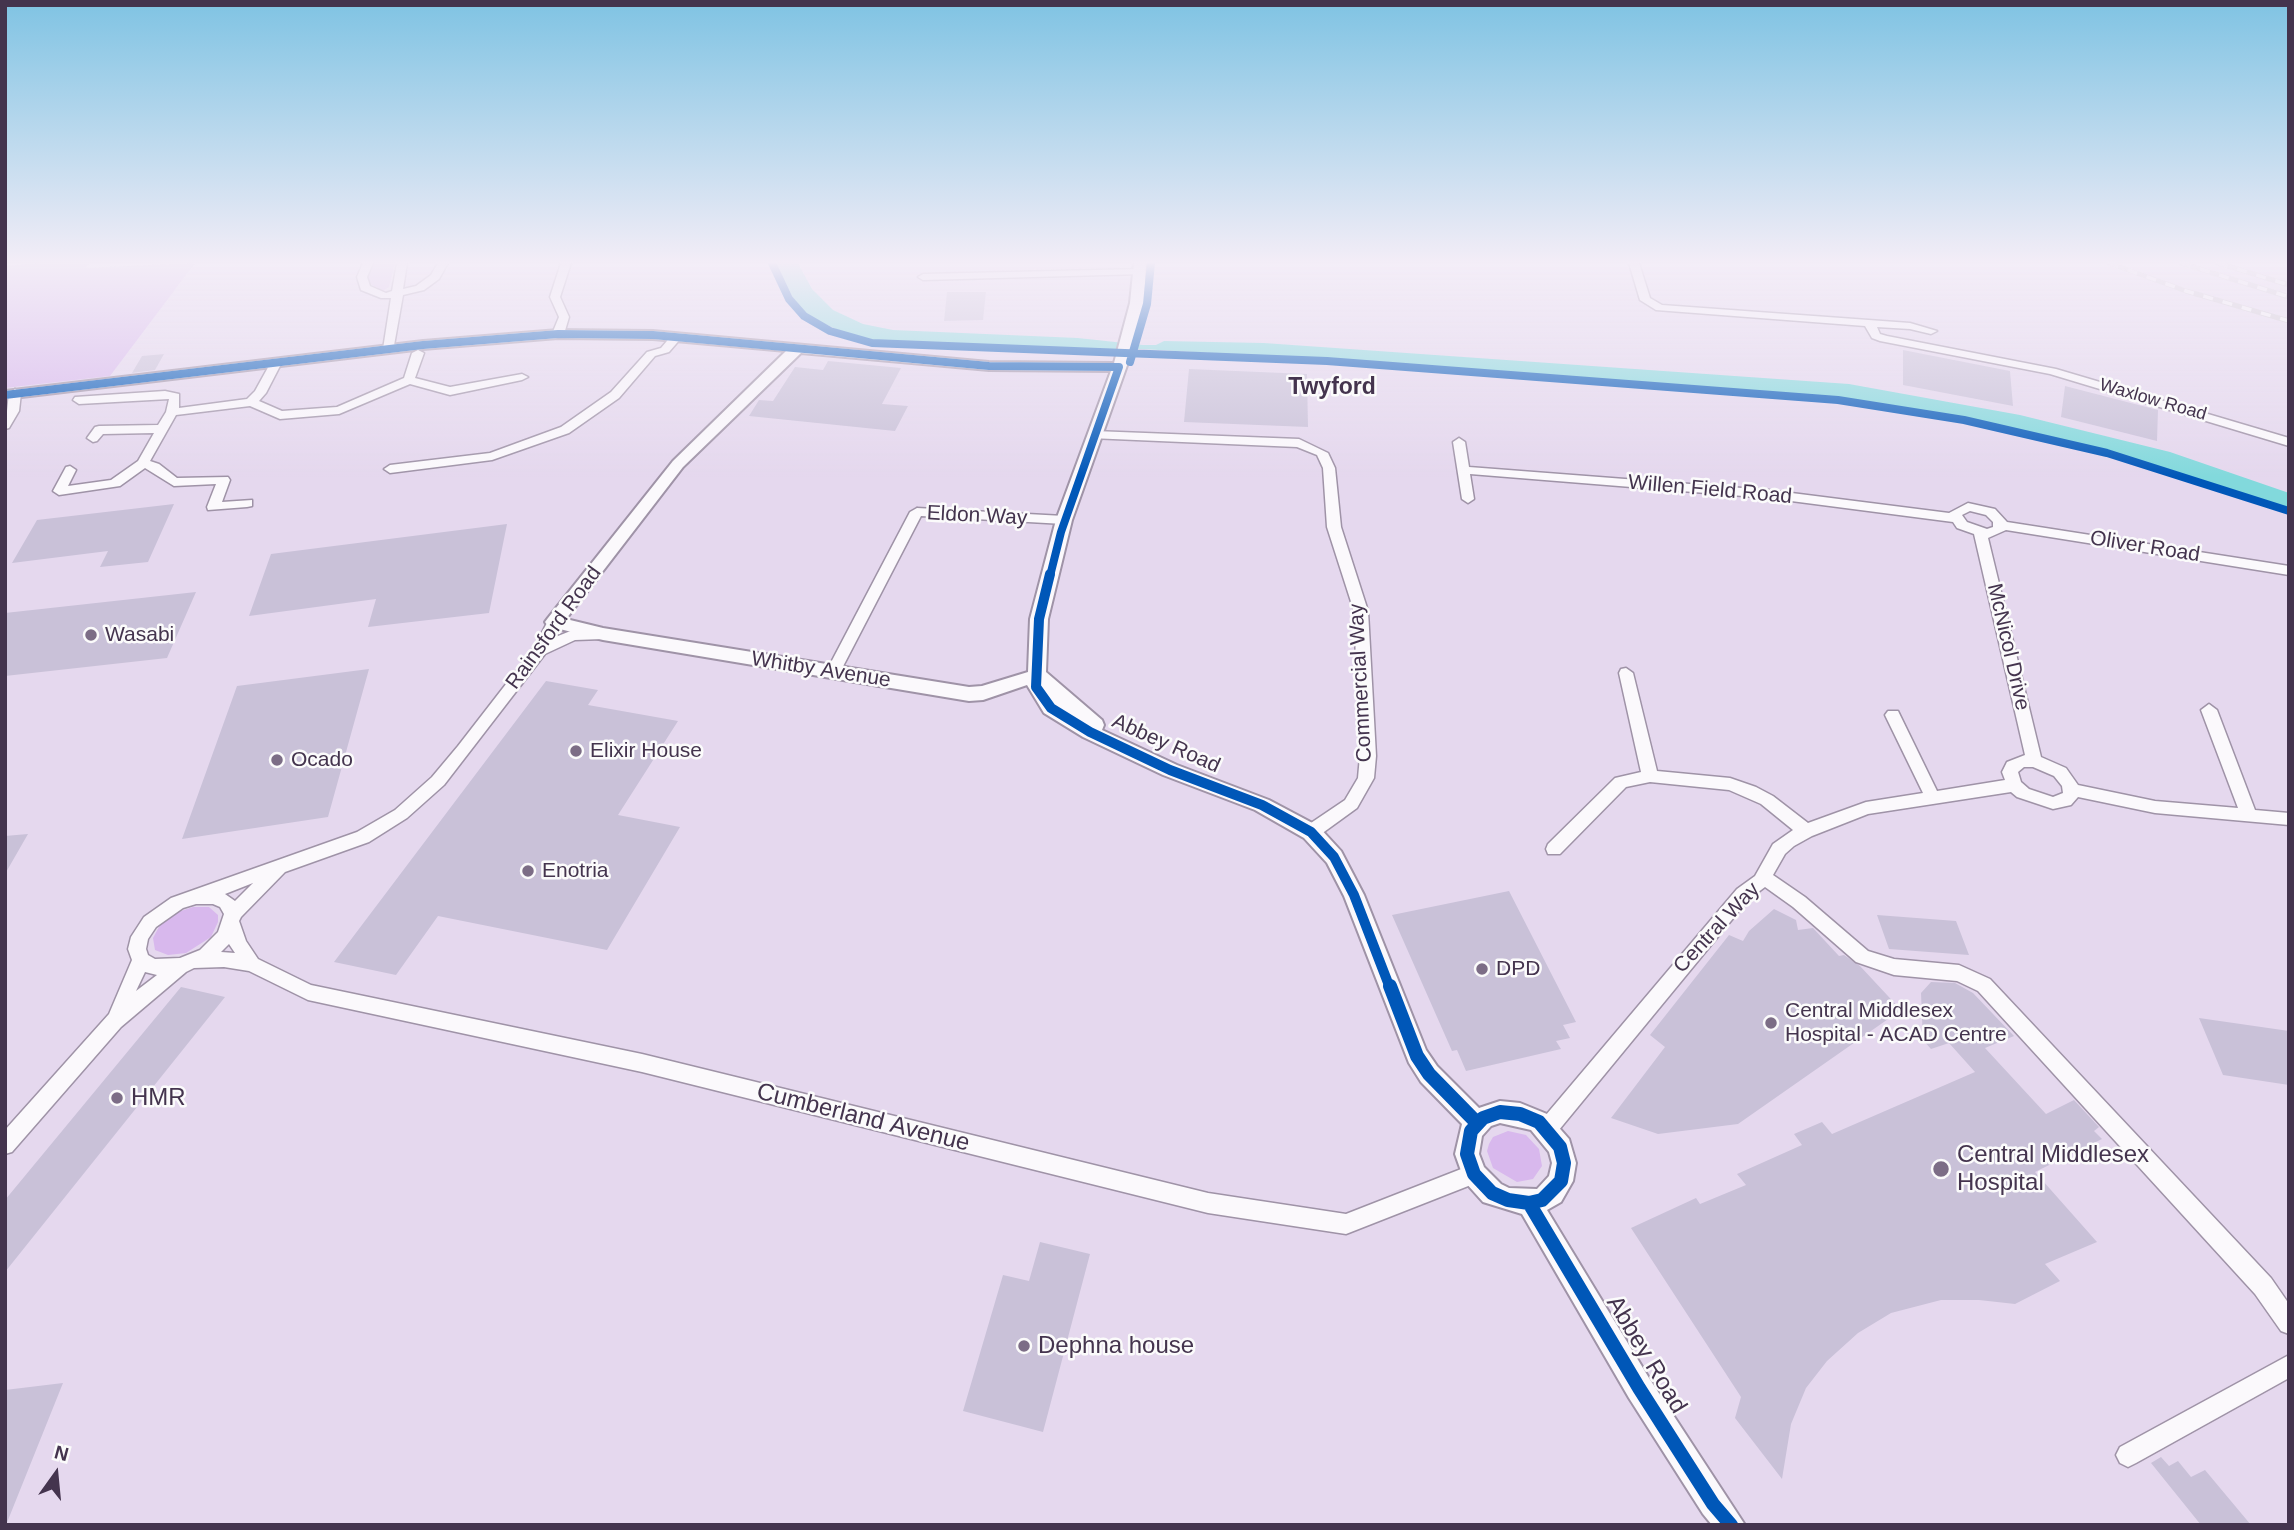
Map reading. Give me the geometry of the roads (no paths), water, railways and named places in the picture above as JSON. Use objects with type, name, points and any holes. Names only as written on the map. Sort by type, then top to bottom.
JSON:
[{"type":"street","points":[[389,349],[391,334]]},
{"type":"street","points":[[5,425],[13,411],[10,394],[389,349],[553,334]]},
{"type":"street","points":[[596,334],[653,335],[989,366],[1121,362]]},
{"type":"street","name":"Abbey Road","points":[[1130,334],[1064,520],[1040,619],[1038,675],[1035,687],[1051,708],[1108,739],[1170,770],[1275,811],[1311,832],[1334,857],[1354,895],[1417,1056],[1429,1074],[1477,1123]]},
{"type":"street","name":"Waxlow Road","points":[[1875,334],[2052,371],[2289,442]]},
{"type":"street","points":[[651,354],[644,349],[653,335]]},
{"type":"street","points":[[390,469],[492,456],[565,430],[615,395],[651,354],[665,350],[676,337]]},
{"type":"street","name":"Rainsford Road","points":[[141,960],[137,950],[140,937],[150,922],[177,903],[282,868],[363,837],[401,814],[446,771],[540,650],[554,622],[678,464],[798,348]]},
{"type":"street","points":[[409,380],[418,353]]},
{"type":"street","points":[[251,402],[260,393],[275,364]]},
{"type":"street","points":[[172,412],[251,402],[281,415],[319,412],[348,406],[409,380],[450,391],[468,390],[496,381],[522,377]]},
{"type":"street","points":[[70,470],[57,494],[115,483],[143,463],[172,412],[175,397],[165,395],[79,400]]},
{"type":"street","points":[[93,438],[99,430],[160,429]]},
{"type":"street","name":"Commercial Way","points":[[1094,435],[1299,443],[1322,453],[1329,468],[1334,527],[1362,611],[1368,756],[1366,778],[1351,804],[1311,832]]},
{"type":"street","points":[[1459,442],[1468,499]]},
{"type":"street","points":[[143,463],[155,467],[174,482],[227,475],[214,507],[247,503]]},
{"type":"street","name":"Willen Field Road","points":[[1465,470],[1768,494],[1955,518]]},
{"type":"street","points":[[1962,508],[1975,508],[1996,516],[2001,525],[1993,533],[1980,533],[1967,529],[1955,518],[1962,508]]},
{"type":"street","name":"Eldon Way","points":[[833,672],[917,512],[1064,520]]},
{"type":"street","name":"Oliver Road","points":[[2001,525],[2289,571]]},
{"type":"street","name":"McNicol Drive","points":[[1980,533],[2034,761]]},
{"type":"street","name":"Whitby Avenue","points":[[554,622],[603,634],[969,694],[983,693],[1038,675]]},
{"type":"street","name":"Whitby Avenue","points":[[540,650],[573,635],[603,634]]},
{"type":"street","points":[[1626,673],[1650,776]]},
{"type":"street","points":[[2209,710],[2249,815]]},
{"type":"street","points":[[1893,715],[1932,796]]},
{"type":"street","points":[[2072,790],[2068,799],[2053,803],[2036,800],[2014,785],[2010,776],[2013,766],[2034,761],[2060,772],[2072,790],[2155,807],[2289,820]]},
{"type":"street","points":[[1554,849],[1621,782],[1650,776],[1730,784],[1750,791],[1767,800],[1806,831]]},
{"type":"street","name":"Central Way","points":[[1547,1129],[1743,894],[1764,877],[1779,849],[1806,831],[1866,808],[2014,785]]},
{"type":"street","name":"Rainsford Road","points":[[188,963],[216,946],[232,918],[282,868]]},
{"type":"street","points":[[1764,877],[1799,902],[1862,957],[1894,967],[1959,973],[1984,985],[2263,1286],[2289,1323]]},
{"type":"street","points":[[196,897],[214,897],[226,902],[238,944],[252,964]]},
{"type":"street","name":"Cumberland Avenue","points":[[141,960],[152,967],[224,959],[252,964],[308,992],[642,1063],[1208,1203],[1346,1224],[1474,1174]]},
{"type":"street","points":[[114,1021],[141,960]]},
{"type":"street","points":[[5,1146],[114,1021],[188,963]]},
{"type":"street","points":[[1511,1112],[1530,1117],[1547,1129],[1560,1147],[1564,1172],[1552,1193],[1529,1203],[1508,1200],[1492,1193],[1474,1174],[1466,1146],[1477,1123],[1490,1115],[1511,1112]]},
{"type":"street","name":"Abbey Road","points":[[1529,1203],[1654,1411],[1713,1504],[1731,1525]]},
{"type":"street","points":[[2128,1455],[2289,1366]]},
{"type":"place","name":"Wasabi","points":[[91,635]]},
{"type":"place","name":"Elixir House","points":[[576,751]]},
{"type":"place","name":"Ocado","points":[[277,760]]},
{"type":"place","name":"Enotria","points":[[528,871]]},
{"type":"place","name":"DPD","points":[[1482,969]]},
{"type":"place","name":"Central Middlesex Hospital - ACAD Centre","points":[[1771,1023]]},
{"type":"place","name":"HMR","points":[[117,1098]]},
{"type":"place","name":"Central Middlesex Hospital","points":[[1941,1169]]},
{"type":"place","name":"Dephna house","points":[[1024,1346]]},
{"type":"district","name":"Twyford","points":[[1332,388]]}]
